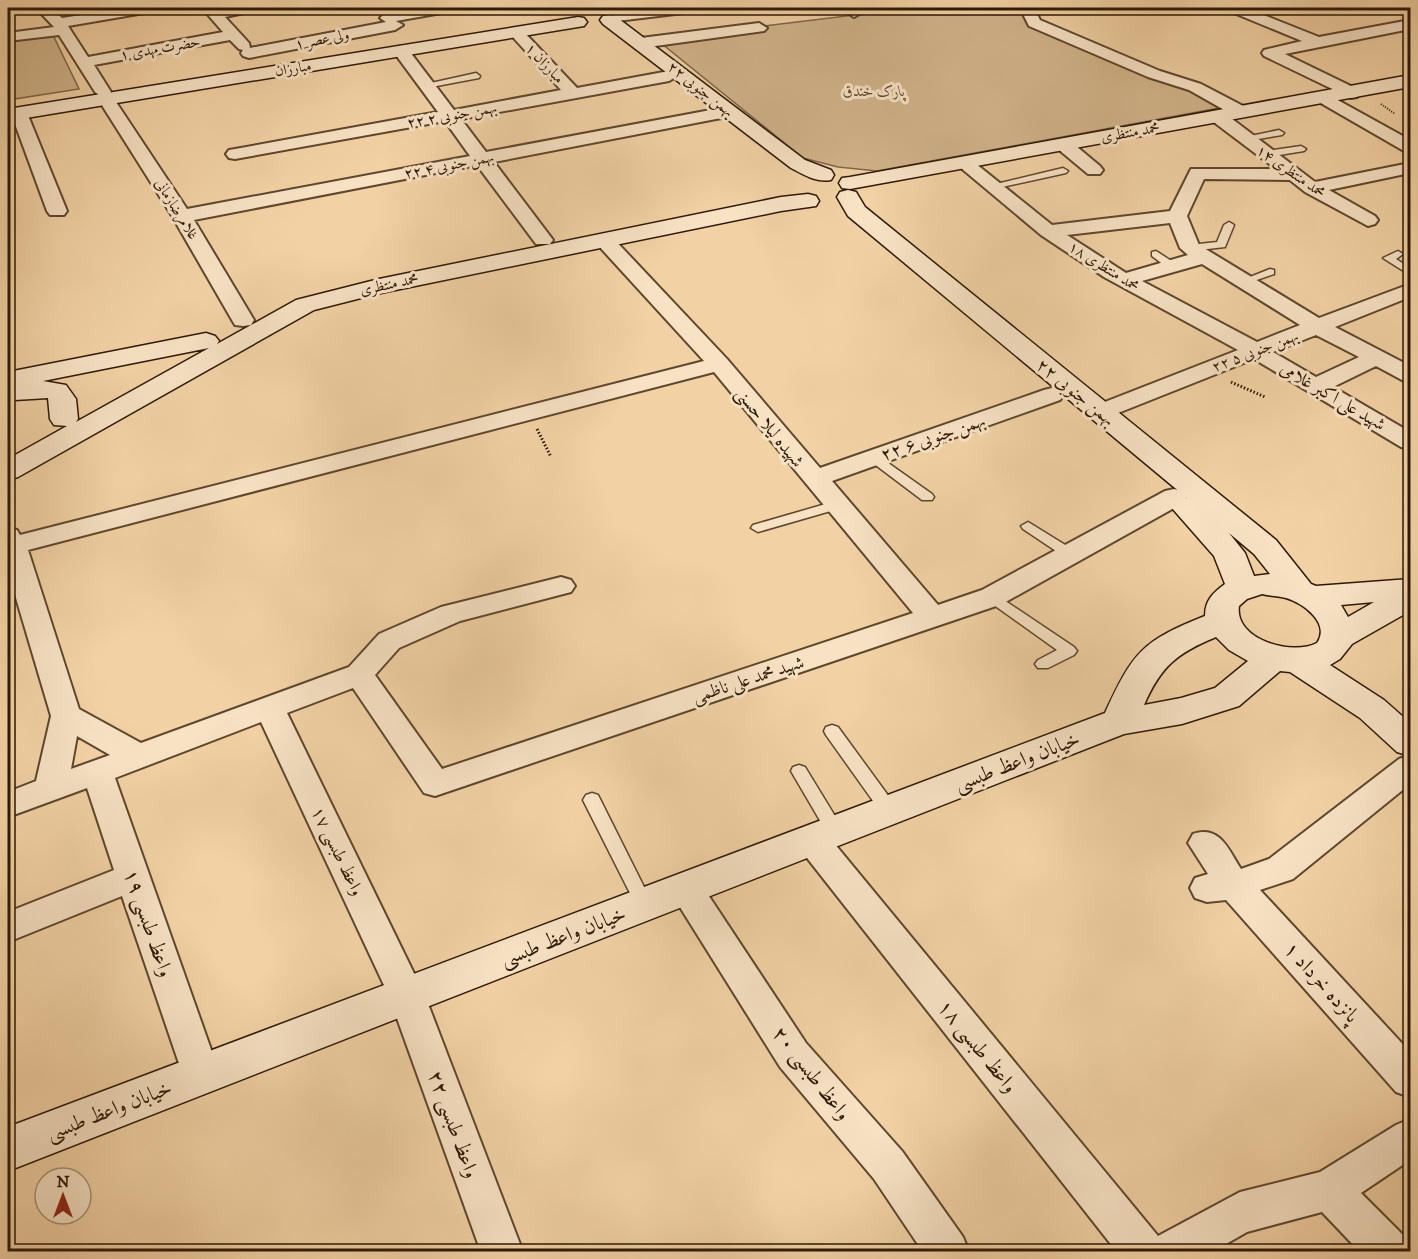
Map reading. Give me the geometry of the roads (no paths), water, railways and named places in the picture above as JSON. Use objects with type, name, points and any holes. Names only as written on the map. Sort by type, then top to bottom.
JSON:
[{"type":"street","name":"غلامرضازمانی","points":[[43,8],[61,27],[85,62],[182,216],[243,320]]},
{"type":"street","points":[[8,37],[150,8]]},
{"type":"street","points":[[212,11],[249,8]]},
{"type":"street","points":[[375,8],[391,21],[408,46],[426,84],[543,240]]},
{"type":"street","name":"ولی عصر ۱","points":[[254,60],[391,21],[447,8]]},
{"type":"street","name":"مبارزان","points":[[104,95],[254,60],[408,46],[509,25],[537,17],[552,8]]},
{"type":"street","points":[[559,8],[560,14],[604,18],[692,8]]},
{"type":"street","points":[[1027,8],[1034,23],[1154,74],[1195,87],[1241,112]]},
{"type":"street","points":[[1234,8],[1318,42]]},
{"type":"street","points":[[212,11],[254,60]]},
{"type":"street","name":"مبارزان","points":[[11,112],[408,46],[604,18]]},
{"type":"street","name":"۲۲ بهمن جنوبی","points":[[604,18],[641,43],[798,164],[823,175],[838,177],[849,190],[856,211],[1052,395],[1206,525],[1229,553],[1242,587]]},
{"type":"street","name":"۲۲ بهمن جنوبی","points":[[604,18],[614,33],[780,168],[800,193],[835,216],[1100,412],[1265,547],[1306,595]]},
{"type":"street","points":[[641,43],[759,28]]},
{"type":"street","points":[[1351,93],[1270,53],[1318,42],[1406,28]]},
{"type":"street","name":"مبارزان ۱","points":[[516,32],[573,93]]},
{"type":"street","name":"حضرت مهدی ۱","points":[[85,62],[234,35]]},
{"type":"street","name":"۲۲ بهمن جنوبی ۲","points":[[235,154],[669,76]]},
{"type":"street","name":"محمد منتظری","points":[[8,448],[291,295],[316,288],[771,195],[800,193],[828,203],[849,190],[964,163],[1217,116],[1408,84]]},
{"type":"street","points":[[1325,98],[1410,147]]},
{"type":"street","points":[[11,112],[57,211]]},
{"type":"street","name":"۲۲ بهمن جنوبی ۴","points":[[182,216],[716,114]]},
{"type":"street","name":"محمد منتظری ۱۴","points":[[1217,116],[1312,188],[1368,220]]},
{"type":"street","points":[[1064,145],[1094,170]]},
{"type":"street","name":"محمد منتظری ۱۸","points":[[964,163],[1048,231],[1124,280],[1256,351]]},
{"type":"street","points":[[1312,188],[1410,168]]},
{"type":"street","points":[[1178,216],[1197,173],[1294,174]]},
{"type":"street","points":[[800,193],[800,178],[823,175]]},
{"type":"street","name":"محمد منتظری","points":[[8,471],[304,305],[379,286],[781,204],[800,193]]},
{"type":"street","points":[[1048,231],[1178,216]]},
{"type":"street","points":[[1178,216],[1198,252],[1318,327],[1410,375]]},
{"type":"street","name":"شهیده لیلا حسنی","points":[[604,240],[719,364],[932,617]]},
{"type":"street","points":[[1124,280],[1164,260],[1198,252]]},
{"type":"street","name":"۲۲ بهمن جنوبی ۵","points":[[1100,412],[1410,290]]},
{"type":"street","points":[[8,380],[206,341]]},
{"type":"street","name":"شهید علی اکبر غلامی","points":[[1256,351],[1410,442]]},
{"type":"street","points":[[1316,386],[1377,357]]},
{"type":"street","points":[[51,789],[66,716],[10,541],[719,364]]},
{"type":"street","points":[[8,393],[44,388],[57,391],[62,399],[64,419]]},
{"type":"street","name":"۲۲ بهمن جنوبی ۶","points":[[814,479],[1052,395]]},
{"type":"street","name":"شهید محمد علی ناظمی","points":[[359,674],[435,784],[992,597],[1174,497]]},
{"type":"street","points":[[1372,710],[1336,642],[1336,621],[1324,606],[1284,586],[1262,584],[1242,587],[1227,595],[1220,607],[1222,622],[1233,637],[1251,649],[1286,659],[1372,710],[1410,743]]},
{"type":"street","points":[[8,805],[359,674],[389,641],[452,614],[561,586]]},
{"type":"street","points":[[1306,595],[1410,589]]},
{"type":"street","points":[[1286,659],[1318,658],[1336,642],[1410,597]]},
{"type":"street","points":[[1119,722],[1149,662],[1176,643],[1222,622]]},
{"type":"street","name":"خیابان واعظ طبسی","points":[[8,1149],[1119,722],[1182,711],[1227,697],[1286,659]]},
{"type":"street","name":"واعظ طبسی ۱۷","points":[[269,707],[407,996]]},
{"type":"street","points":[[66,716],[138,756]]},
{"type":"street","points":[[1221,886],[1281,869],[1410,767]]},
{"type":"street","name":"واعظ طبسی ۱۹","points":[[97,772],[201,1075]]},
{"type":"street","name":"واعظ طبسی ۱۸","points":[[824,835],[1144,1251]]},
{"type":"street","name":"پانزده خرداد ۱","points":[[1205,843],[1221,886],[1410,1079]]},
{"type":"street","points":[[8,927],[133,877]]},
{"type":"street","name":"واعظ طبسی ۲۰","points":[[685,888],[794,1055],[888,1165],[948,1251]]},
{"type":"street","name":"واعظ طبسی ۲۲","points":[[407,996],[502,1251]]},
{"type":"street","points":[[1170,1251],[1240,1214],[1329,1190],[1410,1137]]},
{"type":"street","points":[[1329,1190],[1390,1251]]},
{"type":"lane","points":[[426,84],[476,75]]},
{"type":"lane","points":[[1246,138],[1279,133]]},
{"type":"lane","points":[[1268,154],[1301,149]]},
{"type":"lane","points":[[993,186],[1063,171]]},
{"type":"lane","points":[[1198,252],[1221,245],[1229,225]]},
{"type":"lane","points":[[1398,254],[1388,258],[1410,272]]},
{"type":"lane","points":[[1245,281],[1270,272]]},
{"type":"lane","points":[[874,458],[927,497]]},
{"type":"lane","points":[[758,528],[836,505]]},
{"type":"lane","points":[[1028,526],[1070,554]]},
{"type":"lane","points":[[992,597],[1069,651],[1042,664]]},
{"type":"lane","points":[[832,731],[889,810]]},
{"type":"lane","points":[[799,771],[824,835]]},
{"type":"lane","points":[[592,800],[644,904]]},
{"type":"park label","name":"پارک خندق","points":[[874,91]]}]
